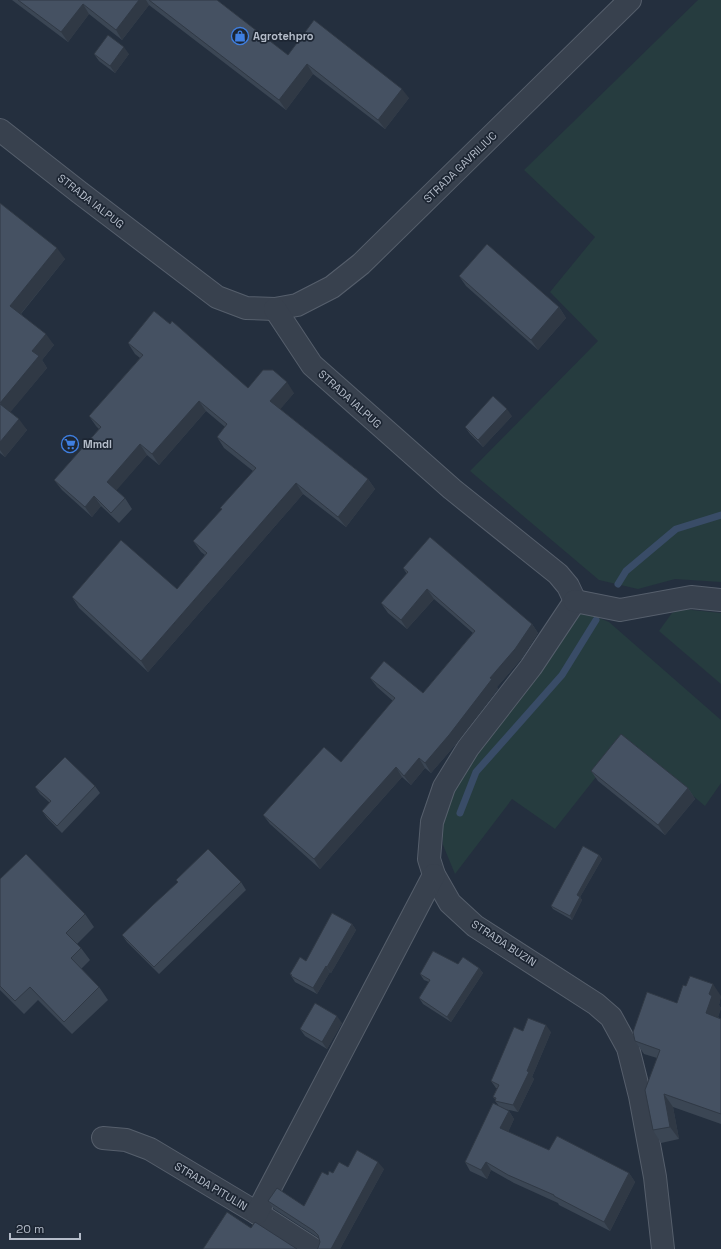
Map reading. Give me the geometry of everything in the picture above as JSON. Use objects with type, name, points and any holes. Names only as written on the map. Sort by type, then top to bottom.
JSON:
[{"type":"street","name":"STRADA GAVRILIUC","points":[[275,309],[297,305],[332,287],[361,264],[630,0]]},
{"type":"street","name":"STRADA IALPUG","points":[[0,130],[217,297],[246,308],[275,309],[312,365],[452,489],[558,574],[568,586],[575,601]]},
{"type":"street","points":[[575,601],[620,610],[691,597],[721,600]]},
{"type":"street","name":"STRADA BUZIN","points":[[575,601],[531,668],[468,748],[444,787],[432,822],[429,859],[434,875],[450,903],[475,926],[583,995],[596,1004],[611,1018],[628,1048],[640,1096],[655,1177],[663,1249]]},
{"type":"street","points":[[257,1213],[434,875]]},
{"type":"street","name":"STRADA PITULIN","points":[[103,1138],[126,1140],[150,1149],[257,1213],[313,1249]]},
{"type":"green space","points":[[698,0],[721,0],[721,582],[675,579],[638,589],[599,580],[470,471],[598,341],[550,292],[595,237],[524,170]]},
{"type":"green space","points":[[683,609],[721,613],[721,684],[659,631],[672,613]]},
{"type":"green space","points":[[582,611],[609,622],[721,720],[721,783],[705,806],[626,739],[555,829],[512,799],[455,874],[443,845],[442,816],[462,770]]},
{"type":"building","points":[[18,0],[139,0],[116,30],[83,4],[61,32]]},
{"type":"building","points":[[149,0],[217,0],[288,55],[314,20],[402,89],[378,120],[307,64],[279,100]]},
{"type":"building","points":[[108,35],[124,47],[110,66],[94,54]]},
{"type":"building","points":[[0,203],[57,248],[10,306],[46,334],[32,351],[39,356],[0,403]]},
{"type":"building","points":[[487,244],[559,307],[531,340],[459,276]]},
{"type":"building","points":[[154,311],[170,324],[172,321],[248,388],[263,370],[273,370],[287,382],[270,401],[368,479],[338,517],[296,483],[141,661],[72,597],[121,540],[177,589],[207,553],[193,541],[256,468],[217,437],[227,424],[199,401],[152,454],[140,444],[107,482],[125,498],[111,513],[94,496],[85,507],[54,480],[101,427],[89,416],[143,355],[128,343]]},
{"type":"building","points":[[493,396],[507,409],[478,440],[465,427]]},
{"type":"building","points":[[0,404],[19,419],[0,442]]},
{"type":"building","points":[[430,537],[532,624],[515,649],[490,678],[492,679],[449,735],[425,763],[419,758],[404,776],[396,767],[314,859],[263,815],[324,747],[341,762],[395,698],[370,678],[384,661],[423,693],[475,631],[427,589],[401,620],[381,603],[408,572],[403,568]]},
{"type":"building","points":[[621,734],[688,788],[658,825],[591,771]]},
{"type":"building","points":[[65,757],[95,786],[57,826],[42,811],[51,801],[35,787]]},
{"type":"building","points":[[583,846],[599,855],[577,895],[580,897],[570,916],[551,906]]},
{"type":"building","points":[[208,849],[241,882],[154,967],[122,935],[178,882],[176,880]]},
{"type":"building","points":[[26,854],[85,914],[66,933],[81,948],[71,958],[99,987],[64,1022],[30,987],[15,1001],[0,986],[0,879]]},
{"type":"building","points":[[332,913],[352,924],[313,988],[290,974],[300,957],[306,961]]},
{"type":"building","points":[[433,951],[458,964],[463,957],[479,968],[447,1017],[419,998],[430,980],[420,974]]},
{"type":"building","points":[[690,976],[713,984],[709,994],[712,996],[706,1013],[721,1019],[721,1114],[664,1094],[670,1127],[653,1130],[645,1090],[660,1050],[635,1041],[633,1032],[647,992],[677,1003],[683,985],[686,986]]},
{"type":"building","points":[[315,1003],[337,1016],[322,1042],[300,1029]]},
{"type":"building","points":[[528,1018],[546,1025],[527,1071],[529,1072],[513,1105],[495,1101],[496,1098],[493,1097],[499,1085],[491,1081],[514,1027],[523,1031]]},
{"type":"building","points":[[493,1103],[509,1111],[500,1128],[549,1150],[557,1136],[629,1173],[604,1222],[554,1195],[508,1175],[486,1162],[481,1170],[465,1162]]},
{"type":"building","points":[[357,1150],[378,1162],[331,1249],[317,1249],[320,1242],[318,1235],[314,1231],[268,1201],[277,1188],[304,1206],[322,1172],[328,1175],[329,1171],[333,1173],[339,1162],[348,1167]]},
{"type":"building","points":[[227,1212],[251,1228],[255,1222],[297,1249],[203,1249]]},
{"type":"waterway","points":[[618,584],[626,571],[676,529],[721,515]]},
{"type":"waterway","points":[[460,813],[476,772],[562,675],[596,620]]},
{"type":"place","name":"Agrotehpro","points":[[240,36]]},
{"type":"place","name":"Mmdl","points":[[70,444]]}]
